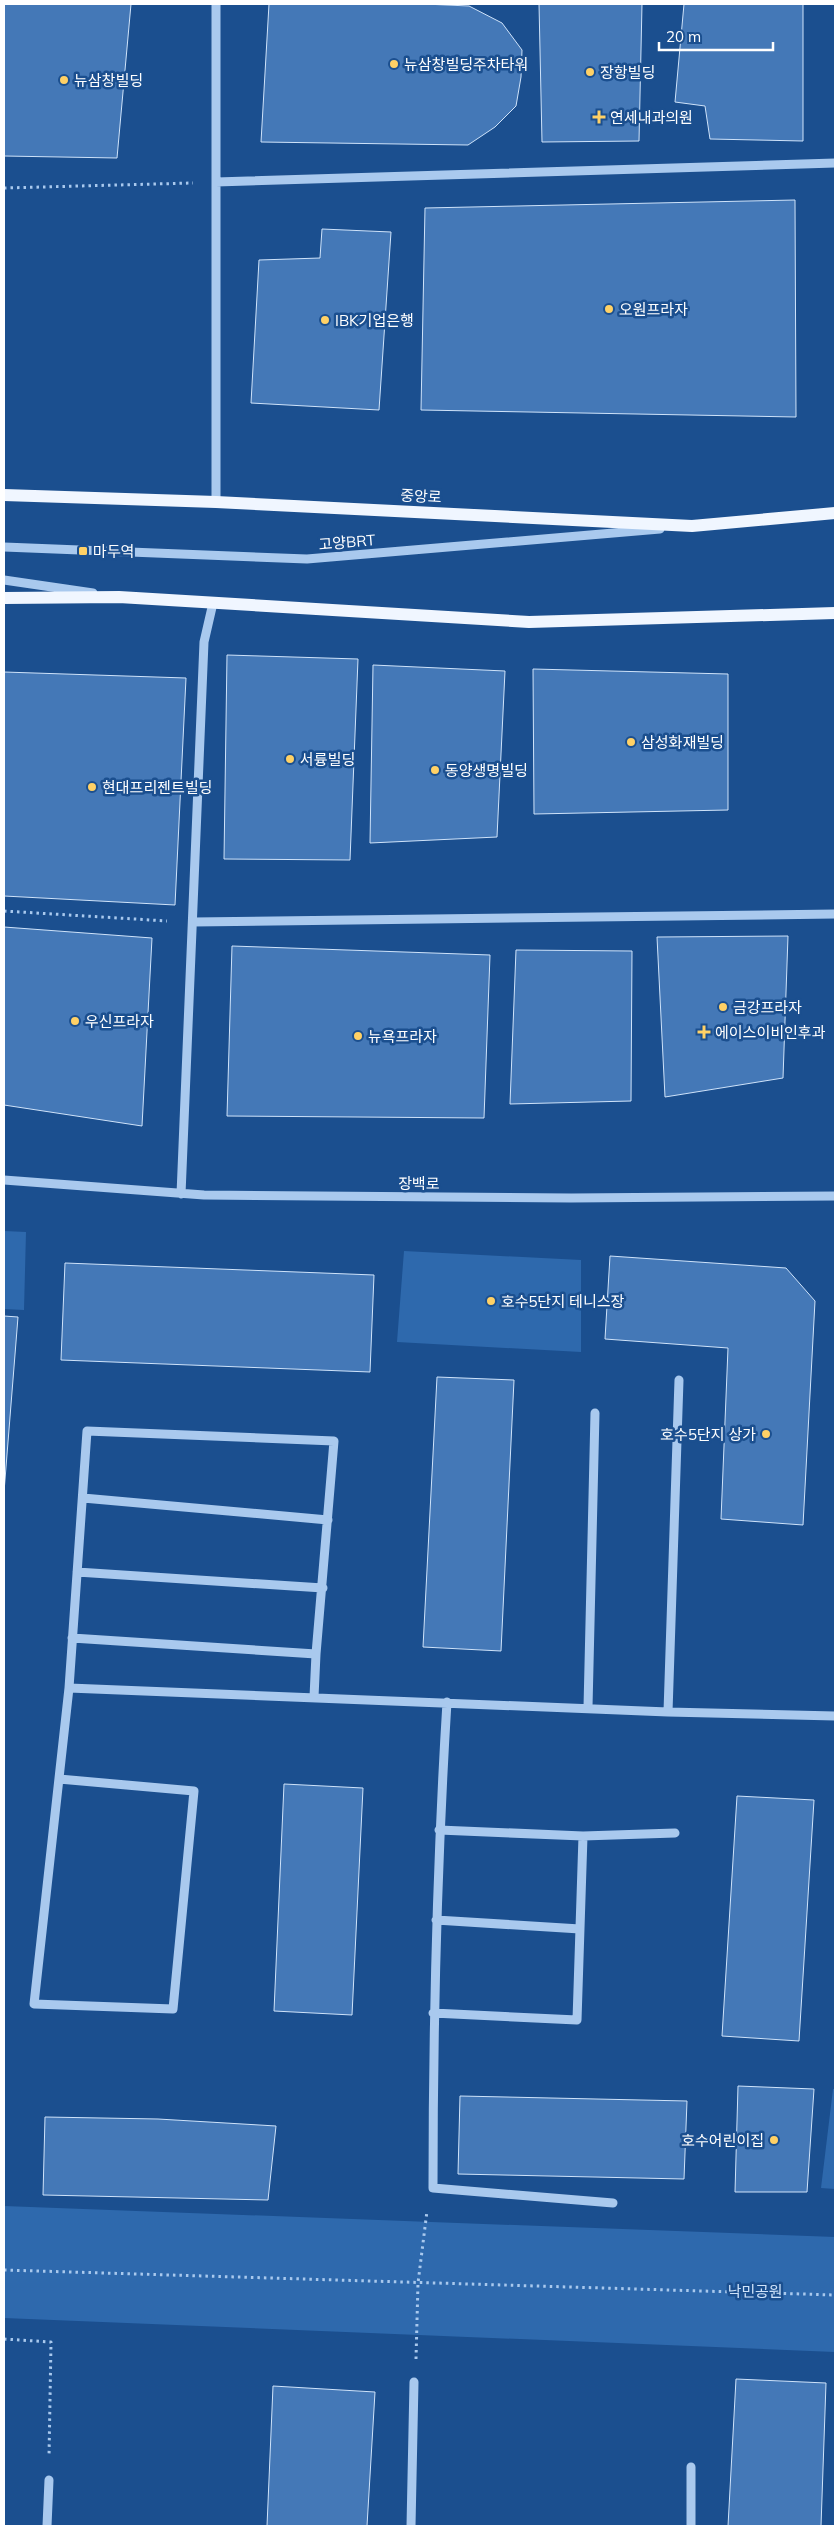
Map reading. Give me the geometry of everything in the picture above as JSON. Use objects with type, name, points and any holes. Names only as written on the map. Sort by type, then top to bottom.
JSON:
[{"type":"main road","name":"중앙로","points":[[4,495],[216,502],[692,526],[835,513]]},
{"type":"main road","points":[[4,598],[119,597],[529,622],[835,613]]},
{"type":"street","points":[[216,4],[216,502]]},
{"type":"street","points":[[216,182],[835,163]]},
{"type":"street","name":"고양BRT","points":[[4,547],[307,559],[692,526]]},
{"type":"street","points":[[4,580],[119,597]]},
{"type":"street","points":[[182,1194],[204,642],[213,603]]},
{"type":"street","points":[[193,922],[835,914]]},
{"type":"street","name":"장백로","points":[[4,1180],[182,1194],[571,1198],[835,1196]]},
{"type":"street","points":[[668,1712],[679,1380]]},
{"type":"street","points":[[588,1707],[595,1413]]},
{"type":"street","points":[[60,1779],[194,1791],[173,2009],[34,2004],[69,1688],[87,1430],[334,1441],[314,1698]]},
{"type":"street","points":[[82,1498],[328,1520]]},
{"type":"street","points":[[77,1572],[323,1588]]},
{"type":"street","points":[[72,1638],[316,1654]]},
{"type":"street","points":[[69,1688],[588,1707],[668,1712],[835,1716]]},
{"type":"street","points":[[447,1702],[439,1830],[433,2013],[433,2188],[614,2202]]},
{"type":"street","points":[[439,1830],[583,1836],[675,1833]]},
{"type":"street","points":[[433,2013],[577,2020],[583,1836]]},
{"type":"street","points":[[436,1920],[580,1930]]},
{"type":"street","points":[[411,2526],[414,2382]]},
{"type":"street","points":[[691,2467],[691,2526]]},
{"type":"street","points":[[48,2526],[49,2480]]},
{"type":"path","points":[[4,188],[216,182]]},
{"type":"path","points":[[4,911],[193,922]]},
{"type":"path","points":[[414,2382],[418,2283],[424,2222],[433,2188]]},
{"type":"path","points":[[4,2270],[835,2296]]},
{"type":"path","points":[[4,2338],[51,2342],[49,2480]]},
{"type":"green space","points":[[4,1231],[26,1232],[24,1310],[4,1309]]},
{"type":"green space","name":"호수5단지 테니스장","points":[[404,1251],[581,1260],[581,1352],[397,1342]]},
{"type":"green space","points":[[833,2089],[835,2089],[835,2189],[821,2188]]},
{"type":"green space","name":"낙민공원","points":[[4,2206],[835,2237],[835,2352],[4,2318]]},
{"type":"building","name":"뉴삼창빌딩","points":[[4,4],[131,4],[117,158],[4,156]]},
{"type":"building","name":"뉴삼창빌딩주차타워","points":[[269,4],[424,4],[469,6],[502,23],[522,50],[521,77],[516,106],[495,127],[468,145],[261,142]]},
{"type":"building","name":"장항빌딩","points":[[539,4],[642,4],[639,141],[542,142]]},
{"type":"building","points":[[684,4],[803,4],[803,141],[710,139],[705,106],[675,102]]},
{"type":"building","name":"오원프라자","points":[[795,200],[796,417],[421,410],[425,208]]},
{"type":"building","points":[[322,229],[391,232],[379,410],[251,403],[259,260],[320,258]]},
{"type":"building","name":"서륭빌딩","points":[[227,655],[358,659],[350,860],[224,859]]},
{"type":"building","name":"동양생명빌딩","points":[[373,665],[505,671],[497,837],[370,843]]},
{"type":"building","name":"삼성화재빌딩","points":[[533,669],[728,674],[728,810],[534,814]]},
{"type":"building","name":"현대프리젠트빌딩","points":[[4,672],[186,678],[175,905],[4,896]]},
{"type":"building","name":"우신프라자","points":[[4,927],[152,938],[142,1126],[4,1105]]},
{"type":"building","name":"금강프라자","points":[[788,936],[783,1078],[665,1097],[657,937]]},
{"type":"building","name":"뉴욕프라자","points":[[232,946],[490,955],[484,1118],[227,1116]]},
{"type":"building","points":[[516,950],[632,951],[631,1101],[510,1104]]},
{"type":"building","name":"호수5단지 상가","points":[[610,1256],[786,1268],[815,1301],[803,1525],[721,1519],[728,1348],[605,1339]]},
{"type":"building","points":[[65,1263],[374,1275],[370,1372],[61,1360]]},
{"type":"building","points":[[4,1316],[18,1317],[4,1492]]},
{"type":"building","points":[[437,1377],[514,1380],[501,1651],[423,1647]]},
{"type":"building","points":[[284,1784],[363,1788],[352,2015],[274,2011]]},
{"type":"building","points":[[737,1796],[814,1800],[799,2041],[722,2036]]},
{"type":"building","name":"호수어린이집","points":[[738,2086],[814,2089],[807,2192],[735,2192]]},
{"type":"building","points":[[460,2096],[687,2101],[684,2179],[458,2174]]},
{"type":"building","points":[[45,2117],[158,2119],[276,2126],[268,2200],[43,2195]]},
{"type":"building","points":[[736,2379],[826,2383],[821,2526],[728,2526]]},
{"type":"building","points":[[273,2386],[375,2392],[367,2526],[267,2526]]},
{"type":"place","name":"뉴삼창빌딩주차타워","points":[[394,64]]},
{"type":"place","name":"장항빌딩","points":[[590,72]]},
{"type":"place","name":"뉴삼창빌딩","points":[[64,80]]},
{"type":"place","name":"연세내과의원","points":[[599,117]]},
{"type":"place","name":"오원프라자","points":[[609,309]]},
{"type":"place","name":"IBK기업은행","points":[[325,320]]},
{"type":"place","name":"마두역","points":[[83,551]]},
{"type":"place","name":"삼성화재빌딩","points":[[631,742]]},
{"type":"place","name":"서륭빌딩","points":[[290,759]]},
{"type":"place","name":"동양생명빌딩","points":[[435,770]]},
{"type":"place","name":"현대프리젠트빌딩","points":[[92,787]]},
{"type":"place","name":"금강프라자","points":[[723,1007]]},
{"type":"place","name":"우신프라자","points":[[75,1021]]},
{"type":"place","name":"에이스이비인후과","points":[[704,1032]]},
{"type":"place","name":"뉴욕프라자","points":[[358,1036]]},
{"type":"place","name":"호수5단지 테니스장","points":[[491,1301]]},
{"type":"place","name":"호수5단지 상가","points":[[766,1434]]},
{"type":"place","name":"호수어린이집","points":[[774,2140]]}]
